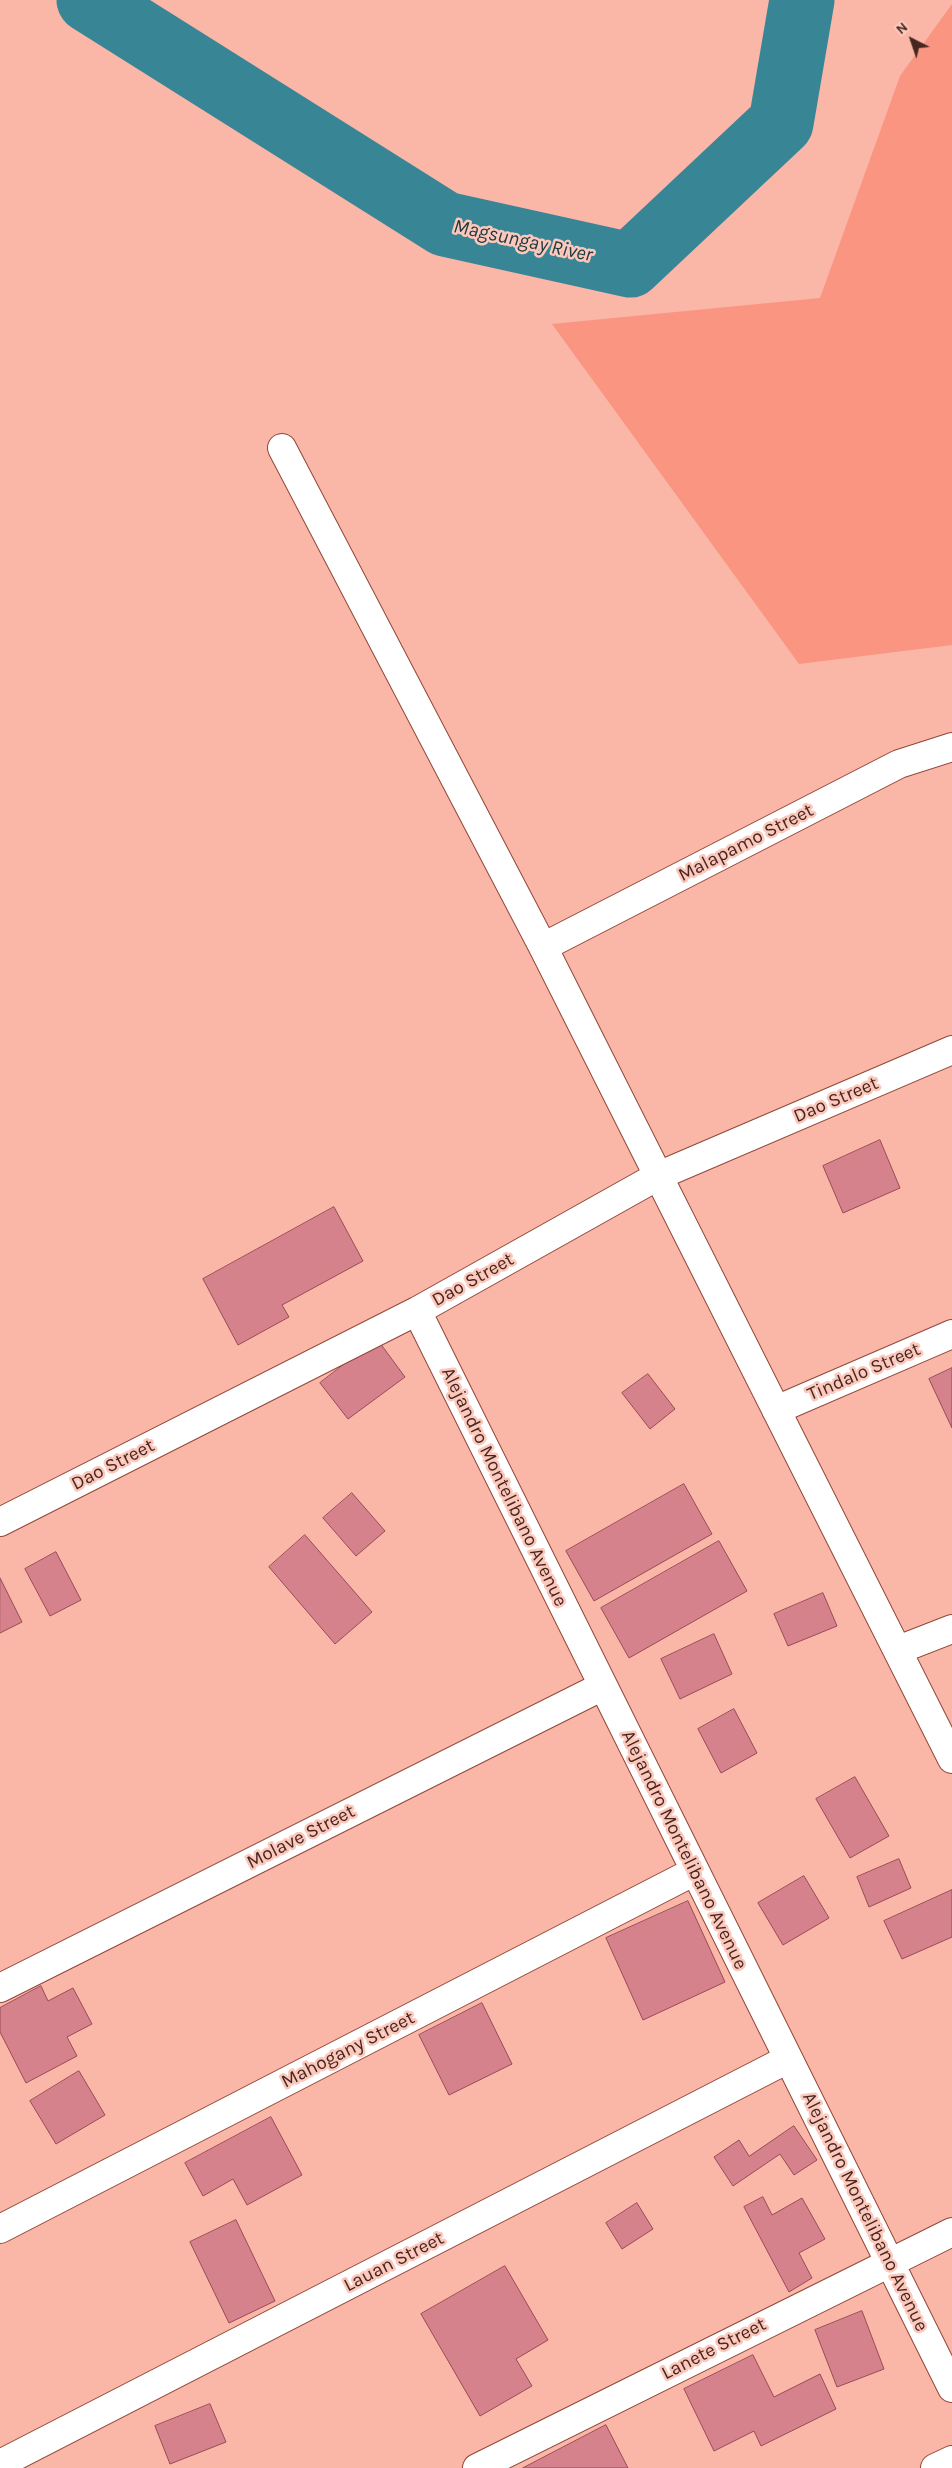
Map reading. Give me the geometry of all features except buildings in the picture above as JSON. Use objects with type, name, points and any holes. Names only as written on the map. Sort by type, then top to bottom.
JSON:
[{"type":"street","points":[[282,448],[543,947],[952,1759]]},
{"type":"street","name":"Malapamo Street","points":[[543,947],[899,764],[952,748]]},
{"type":"street","name":"Dao Street","points":[[0,1522],[416,1311],[658,1176],[952,1050]]},
{"type":"street","name":"Alejandro Montelibano Avenue","points":[[416,1311],[952,2388]]},
{"type":"street","name":"Tindalo Street","points":[[776,1410],[952,1334]]},
{"type":"street","points":[[898,1650],[952,1629]]},
{"type":"street","name":"Molave Street","points":[[0,1988],[603,1686]]},
{"type":"street","name":"Mahogany Street","points":[[0,2229],[695,1871]]},
{"type":"street","name":"Lauan Street","points":[[0,2464],[788,2059]]},
{"type":"street","name":"Lanete Street","points":[[477,2468],[889,2261],[952,2232]]},
{"type":"street","points":[[935,2468],[952,2460]]},
{"type":"shaded area","points":[[952,4],[952,645],[799,664],[552,324],[820,298],[900,76]]},
{"type":"waterway","name":"Magsungay River","points":[[89,0],[445,224],[630,265],[781,123],[802,0]]}]
